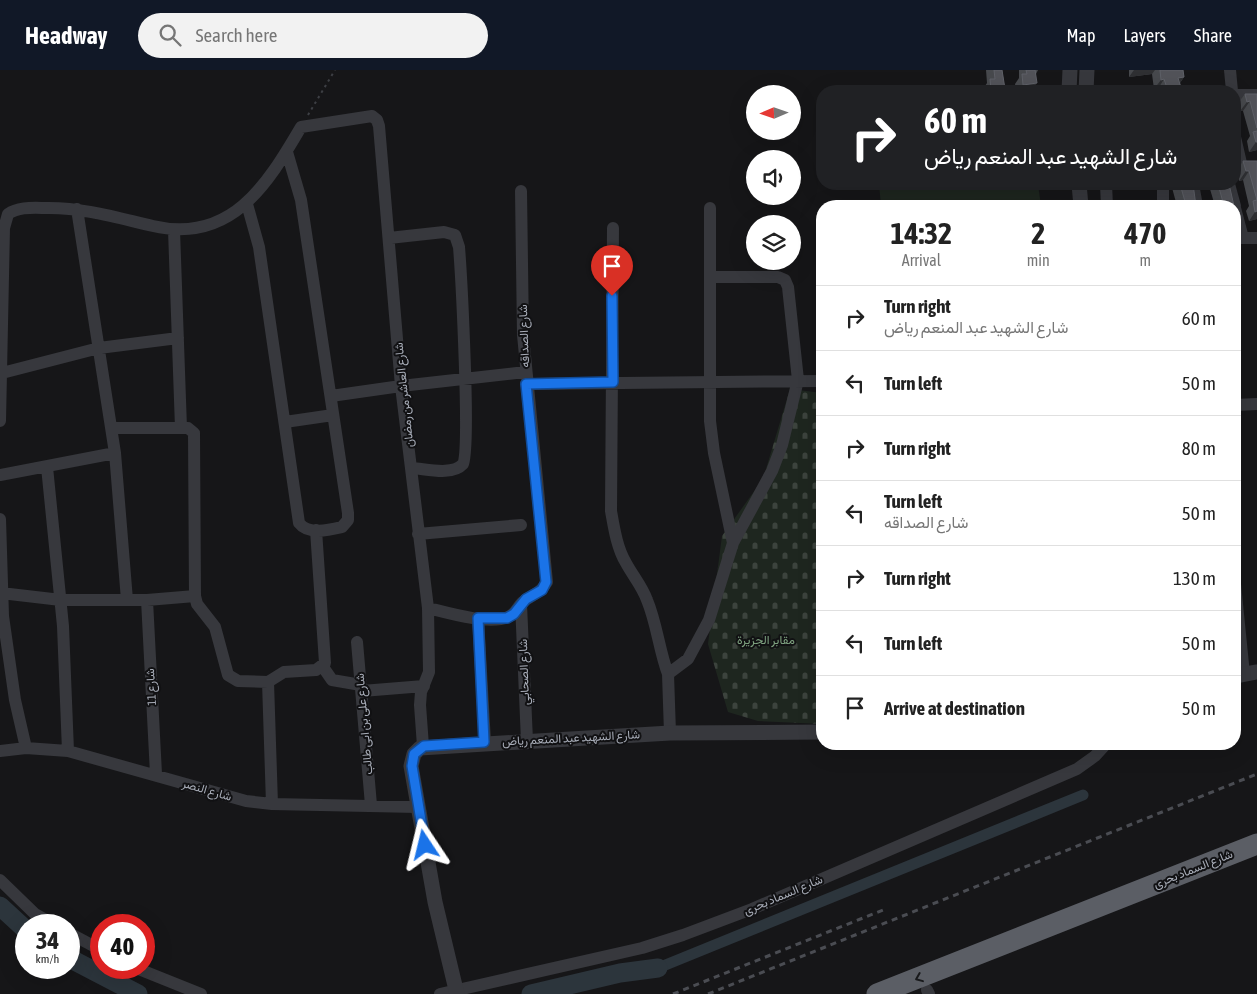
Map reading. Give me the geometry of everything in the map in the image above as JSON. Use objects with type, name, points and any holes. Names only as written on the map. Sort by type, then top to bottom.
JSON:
[{"type":"highway","name":"شارع السماد بحرى","points":[[877,994],[1257,844]]},
{"type":"highway","name":"شارع السماد بحرى","points":[[924,993],[1257,857]]},
{"type":"street","points":[[1069,85],[1070,70]]},
{"type":"street","points":[[1086,85],[1087,70]]},
{"type":"street","points":[[1230,70],[1231,85]]},
{"type":"street","points":[[1241,95],[1257,95]]},
{"type":"street","name":"شارع العاشر من رمضان","points":[[301,127],[366,115],[372,116],[377,120],[401,386],[428,608],[429,672],[420,692],[424,746]]},
{"type":"street","points":[[0,421],[4,228],[8,214],[20,208],[77,210],[174,230],[193,229],[218,221],[247,204],[264,187],[301,127]]},
{"type":"street","points":[[247,204],[258,247],[299,522],[306,529],[316,530],[342,527],[348,520],[331,396],[301,200],[287,152]]},
{"type":"street","points":[[1241,163],[1257,162]]},
{"type":"street","name":"شارع الصداقه","points":[[521,191],[526,378],[547,573],[546,582],[542,590],[521,604]]},
{"type":"street","points":[[710,208],[709,381],[714,453],[733,543]]},
{"type":"street","points":[[77,210],[115,453],[127,600]]},
{"type":"street","points":[[613,228],[613,382],[610,498],[613,521],[624,559],[647,598],[668,674],[670,733]]},
{"type":"street","points":[[174,230],[181,428]]},
{"type":"street","points":[[389,238],[444,232],[451,233],[458,239],[462,283],[464,379],[468,428],[466,459],[462,465],[452,470],[412,468]]},
{"type":"street","points":[[1241,238],[1257,238]]},
{"type":"street","points":[[668,674],[688,659],[709,620],[733,543],[772,471],[789,422],[798,380],[788,287],[785,280],[778,277],[711,277]]},
{"type":"street","points":[[2,373],[99,348],[178,338]]},
{"type":"street","points":[[331,396],[464,379],[526,378],[613,382],[816,381]]},
{"type":"street","points":[[1241,405],[1257,404]]},
{"type":"street","points":[[285,422],[333,415]]},
{"type":"street","points":[[111,428],[191,429],[194,436],[194,596],[197,604],[215,627],[228,675],[238,681],[268,682],[284,672],[316,670],[323,667]]},
{"type":"street","points":[[0,475],[115,453]]},
{"type":"street","points":[[47,467],[61,600],[68,751]]},
{"type":"street","points":[[0,520],[1,593],[15,700],[26,748]]},
{"type":"street","points":[[418,534],[520,525]]},
{"type":"street","points":[[316,530],[326,657],[323,667]]},
{"type":"street","points":[[1,593],[61,600],[147,600],[194,596]]},
{"type":"street","name":"شارع 11","points":[[147,600],[156,774]]},
{"type":"street","points":[[428,608],[478,618],[507,618],[514,614],[521,604]]},
{"type":"street","name":"شارع الصحابي","points":[[521,604],[527,741]]},
{"type":"street","points":[[478,618],[484,742]]},
{"type":"street","points":[[1241,638],[1245,674]]},
{"type":"street","name":"شارع على بن ابى طالب","points":[[357,642],[371,805]]},
{"type":"street","points":[[323,667],[332,680],[361,688],[424,686]]},
{"type":"street","points":[[268,682],[272,804]]},
{"type":"street","name":"شارع الشهيد عبد المنعم رياض","points":[[424,746],[670,733],[816,732]]},
{"type":"street","points":[[424,746],[416,751],[412,759],[418,807],[435,902],[457,992]]},
{"type":"street","name":"شارع النصر","points":[[0,751],[26,748],[68,751],[156,774],[246,801],[272,804],[418,807]]},
{"type":"street","name":"شارع السماد بحرى","points":[[440,994],[457,992],[642,948],[692,932],[752,909],[1077,770],[1100,750]]},
{"type":"street","points":[[0,880],[35,914]]},
{"type":"street","points":[[155,976],[201,994]]},
{"type":"path","points":[[301,127],[335,70]]},
{"type":"green space","points":[[880,190],[1039,190],[1040,200],[880,200]]},
{"type":"green space","name":"مقابر الجزيرة","points":[[790,389],[816,392],[816,724],[758,721],[728,712],[708,644],[722,536],[763,479]]},
{"type":"building","points":[[994,70],[1002,70],[1004,85],[991,85],[990,79],[995,79]]},
{"type":"building","points":[[1026,70],[1035,70],[1037,83],[1023,85],[1022,74],[1027,74]]},
{"type":"building","points":[[1160,70],[1183,70],[1184,77],[1178,78],[1180,85],[1166,85],[1164,79],[1161,80]]},
{"type":"building","points":[[1245,94],[1257,94],[1257,128],[1250,101],[1247,102]]},
{"type":"building","points":[[1257,131],[1257,142],[1256,142],[1253,132]]},
{"type":"building","points":[[1243,161],[1257,161],[1257,200],[1249,171],[1246,171]]},
{"type":"building","points":[[1182,190],[1194,190],[1195,200],[1185,200]]},
{"type":"building","points":[[1220,190],[1230,190],[1233,200],[1222,200]]},
{"type":"building","points":[[1257,200],[1257,211],[1255,212],[1253,201]]},
{"type":"waterway","points":[[658,968],[1083,795]]},
{"type":"waterway","points":[[0,906],[15,920]]},
{"type":"waterway","points":[[80,964],[138,994]]},
{"type":"waterway","points":[[531,994],[620,973],[658,968]]},
{"type":"railway","points":[[708,994],[1257,774]]},
{"type":"railway","points":[[673,994],[883,910]]},
{"type":"route","points":[[425,845],[412,766],[414,754],[424,746],[484,742],[478,618],[507,618],[514,614],[526,599],[535,596],[542,590],[546,582],[547,573],[526,384],[613,382],[612,296]]}]
